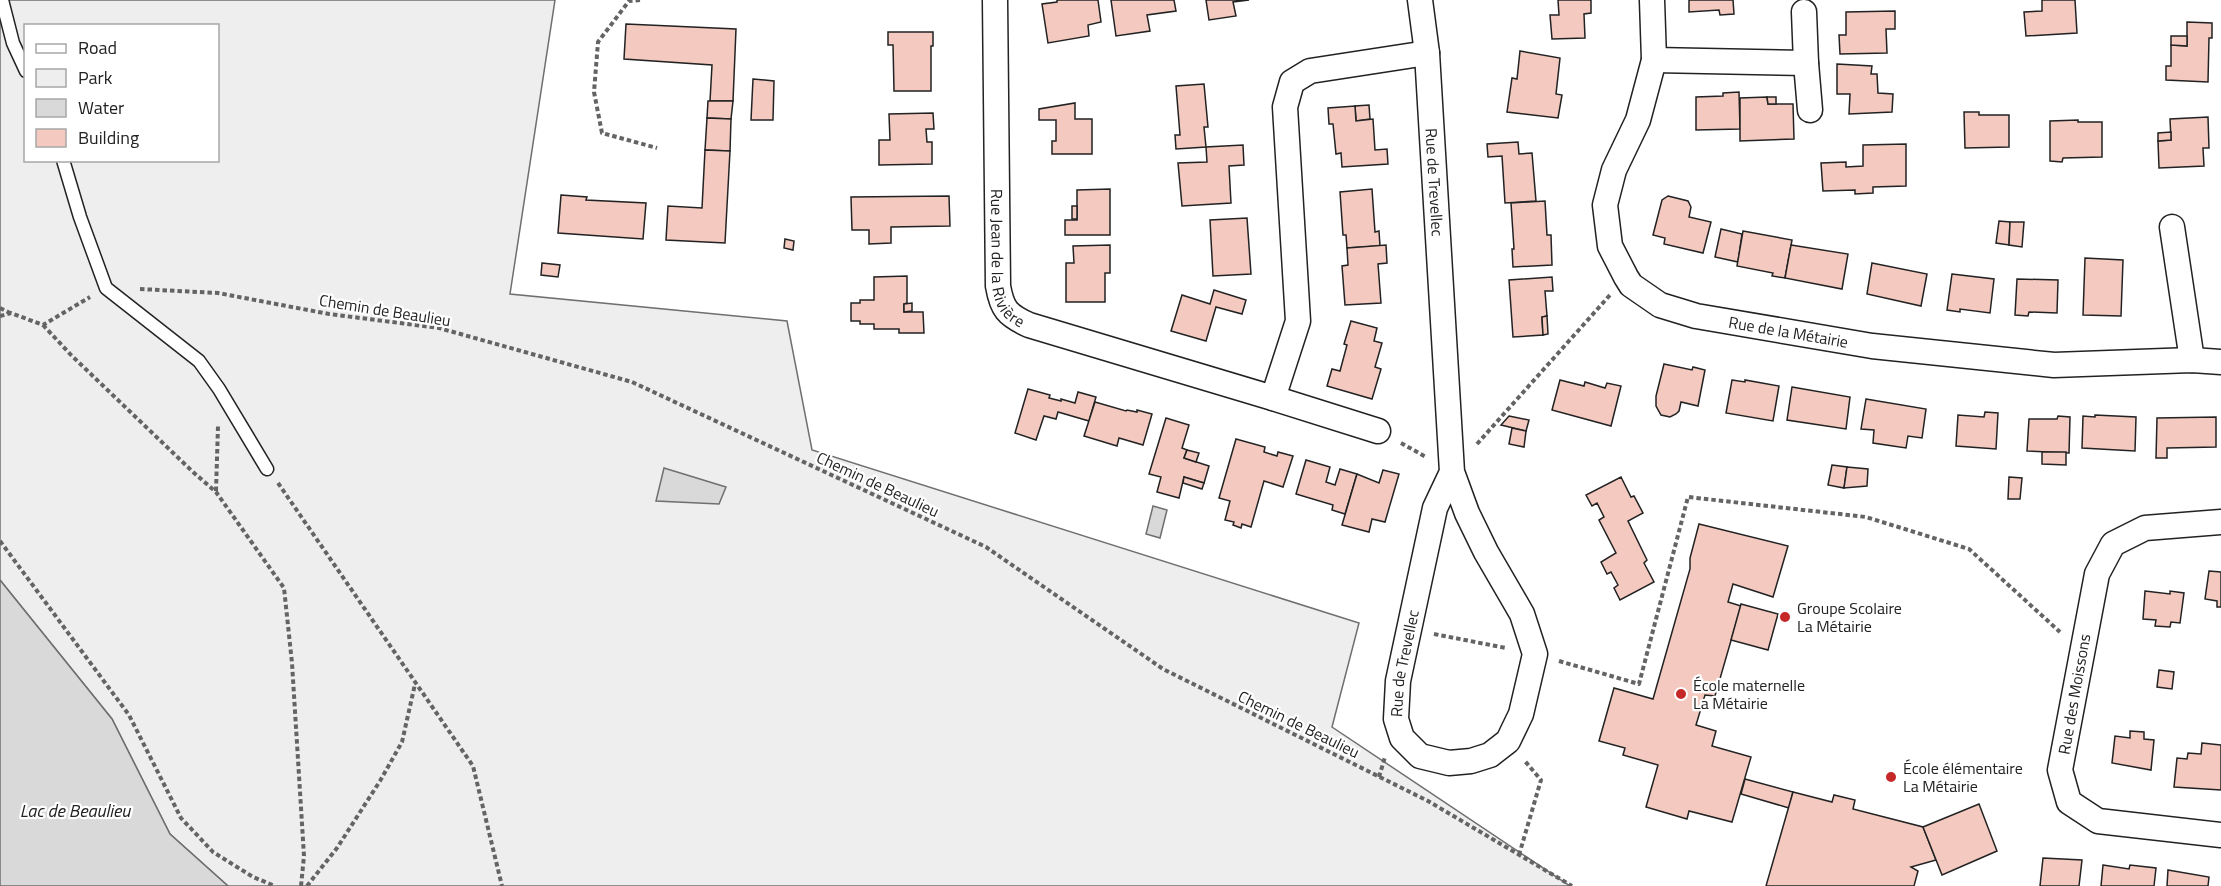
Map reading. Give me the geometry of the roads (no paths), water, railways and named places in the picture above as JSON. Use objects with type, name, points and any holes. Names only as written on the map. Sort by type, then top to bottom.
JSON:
[{"type":"street","name":"Rue Jean de la Rivière","points":[[995,0],[998,286],[1001,302],[1006,312],[1029,325],[1378,431]]},
{"type":"street","name":"Rue de Trevellec","points":[[1420,0],[1427,53],[1452,472],[1476,533],[1522,614],[1535,654],[1521,714],[1508,741],[1490,755],[1471,761],[1449,763],[1420,756],[1402,738],[1396,719],[1398,681],[1435,508],[1452,472]]},
{"type":"street","name":"Rue de la Métairie","points":[[1652,0],[1654,60],[1638,120],[1614,170],[1605,205],[1610,246],[1626,277],[1631,285],[1660,305],[1696,316],[1872,346],[2054,365],[2192,360],[2221,362]]},
{"type":"street","points":[[1804,12],[1810,110]]},
{"type":"street","points":[[1272,398],[1298,321],[1285,106],[1292,82],[1310,71],[1427,53]]},
{"type":"street","points":[[1654,60],[1806,63]]},
{"type":"street","points":[[2172,227],[2192,360]]},
{"type":"street","name":"Rue des Moissons","points":[[2221,522],[2145,528],[2113,544],[2097,574],[2060,770],[2069,802],[2097,821],[2221,835]]},
{"type":"lane","points":[[2,0],[13,43],[24,67]]},
{"type":"lane","points":[[64,162],[80,218],[106,288],[199,361],[219,389],[267,469]]},
{"type":"water","points":[[664,468],[726,487],[719,504],[656,501]]},
{"type":"water","points":[[1153,506],[1167,510],[1160,538],[1146,534]]},
{"type":"water","name":"Lac de Beaulieu","points":[[0,580],[112,719],[170,834],[228,886],[0,886]]},
{"type":"place","name":"Groupe Scolaire La Métairie","points":[[1785,617]]},
{"type":"place","name":"École maternelle La Métairie","points":[[1681,694]]},
{"type":"place","name":"École élémentaire La Métairie","points":[[1891,777]]}]
